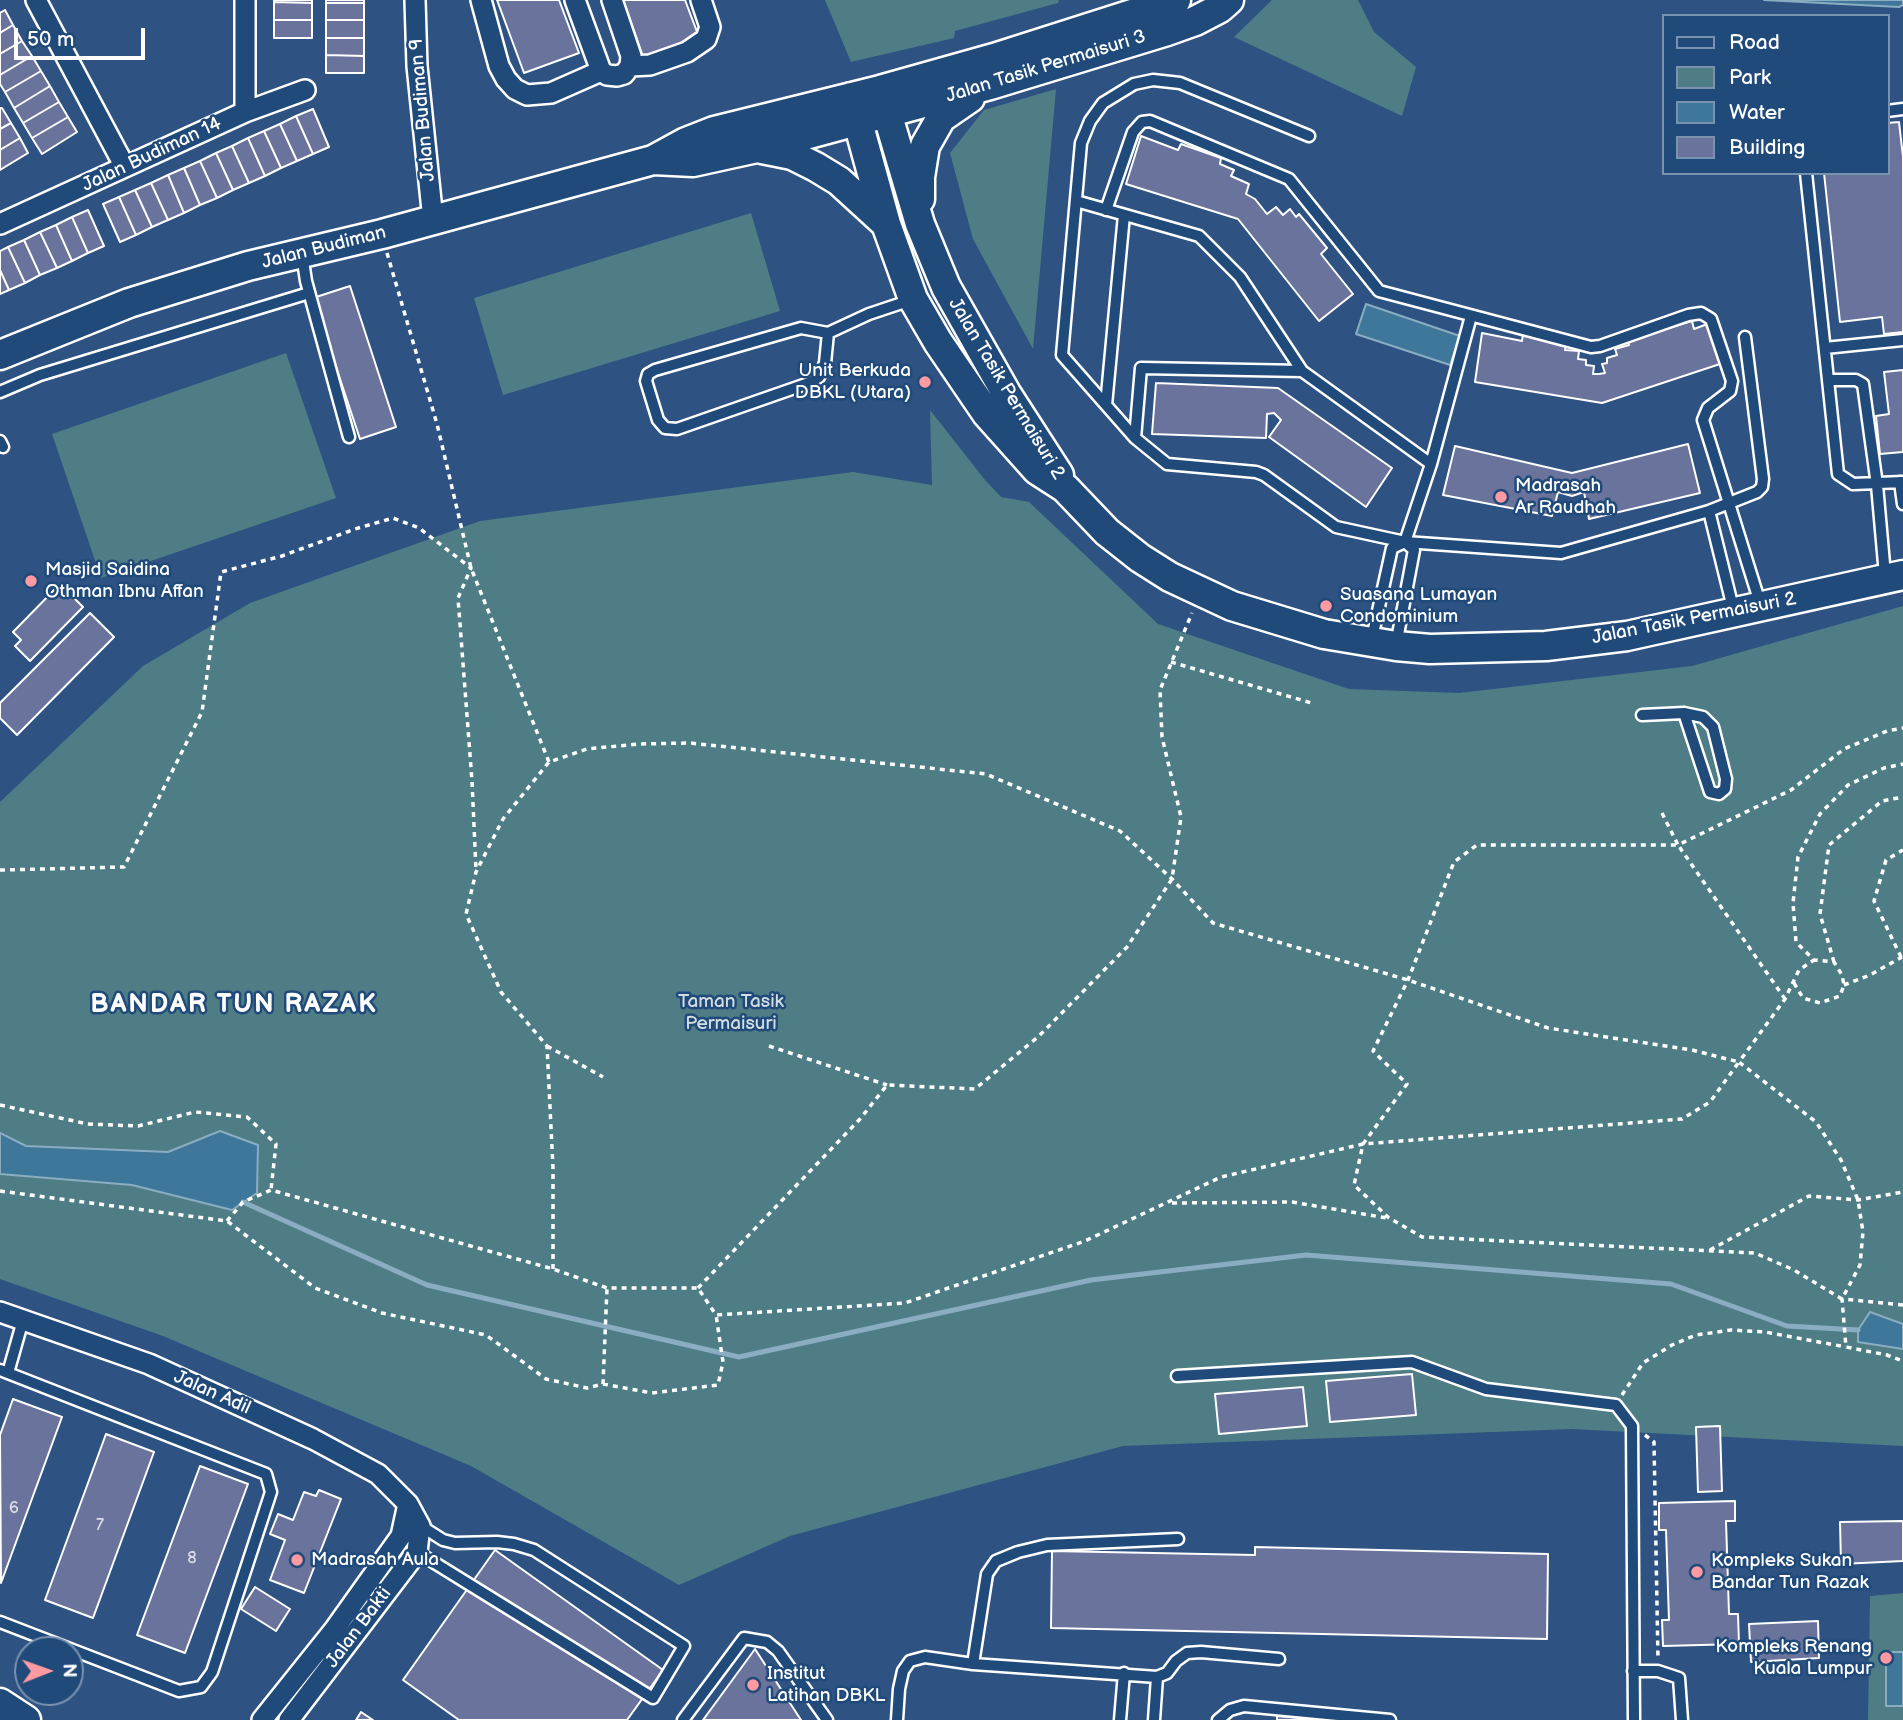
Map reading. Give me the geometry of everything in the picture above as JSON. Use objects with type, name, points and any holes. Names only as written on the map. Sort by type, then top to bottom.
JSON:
[{"type":"street","points":[[36,0],[125,167]]},
{"type":"street","points":[[245,0],[245,112]]},
{"type":"street","name":"Jalan Budiman 9","points":[[415,0],[417,66],[433,220]]},
{"type":"street","points":[[481,0],[499,66],[515,89],[527,95],[551,93],[601,71]]},
{"type":"street","points":[[575,0],[601,71],[617,76],[624,74],[630,66],[631,56],[612,0]]},
{"type":"street","points":[[630,66],[650,65],[687,52],[706,39],[710,27],[702,0]]},
{"type":"street","name":"Jalan Tasik Permaisuri 3","points":[[884,101],[994,58],[1176,0]]},
{"type":"street","name":"Jalan Tasik Permaisuri 3","points":[[854,109],[884,101],[989,85],[1167,31],[1195,21],[1229,0]]},
{"type":"street","points":[[920,224],[920,177],[925,146],[941,118],[989,85]]},
{"type":"street","name":"Jalan Budiman 14","points":[[0,224],[245,112],[305,90]]},
{"type":"street","name":"Jalan Tasik Permaisuri 2","points":[[884,101],[920,224],[946,288],[1006,394],[1051,460],[1065,488]]},
{"type":"street","name":"Jalan Budiman","points":[[653,160],[693,162],[757,148],[854,109]]},
{"type":"street","name":"Jalan Budiman","points":[[0,355],[129,303],[248,267],[382,234],[653,160],[714,131],[854,109]]},
{"type":"street","name":"Jalan Tasik Permaisuri 2","points":[[854,109],[886,224],[913,299],[938,342],[987,414],[1037,470],[1065,488],[1107,532],[1140,558],[1170,577],[1232,606],[1324,634],[1383,644],[1430,649],[1546,646],[1627,636],[1894,577]]},
{"type":"street","points":[[757,148],[792,155],[816,167],[839,181],[886,224]]},
{"type":"street","name":"Jalan Adil","points":[[0,1312],[149,1364],[313,1439],[378,1474],[408,1504]]},
{"type":"street","points":[[408,1504],[420,1526],[417,1552]]},
{"type":"street","name":"Jalan Bakti","points":[[262,1720],[334,1630],[401,1536],[408,1504]]},
{"type":"street","name":"Jalan Bakti","points":[[293,1718],[417,1552]]},
{"type":"street","points":[[0,1703],[26,1720]]},
{"type":"lane","points":[[1309,136],[1180,83],[1153,80],[1134,84],[1103,103],[1090,121],[1081,143],[1062,355],[1135,438],[1167,464],[1256,472],[1336,527],[1405,542],[1561,554],[1709,511],[1757,492],[1762,487],[1745,337]]},
{"type":"lane","points":[[1106,210],[1133,132],[1142,122],[1150,121],[1289,179],[1379,291],[1591,347],[1688,315],[1701,313],[1712,319],[1732,381],[1730,391],[1708,408],[1703,420],[1728,503],[1747,609]]},
{"type":"lane","points":[[1807,175],[1838,474],[1853,484],[1901,482],[1903,504]]},
{"type":"lane","points":[[1076,201],[1199,236],[1240,277],[1302,371],[1431,464]]},
{"type":"lane","points":[[1106,405],[1124,215]]},
{"type":"lane","points":[[302,254],[309,293],[349,437]]},
{"type":"lane","points":[[0,392],[40,375],[309,293]]},
{"type":"lane","points":[[828,333],[825,363],[820,377],[809,383],[677,429],[665,428],[658,420],[646,381],[648,374],[655,370],[801,328],[828,333],[869,314],[913,299]]},
{"type":"lane","points":[[1383,644],[1392,548],[1405,542],[1431,464],[1471,316]]},
{"type":"lane","points":[[1825,348],[1903,340]]},
{"type":"lane","points":[[1135,438],[1141,368],[1302,371]]},
{"type":"lane","points":[[1828,380],[1856,380],[1863,384],[1877,485],[1894,577]]},
{"type":"lane","points":[[1709,511],[1747,609]]},
{"type":"lane","points":[[1383,644],[1414,551],[1405,542]]},
{"type":"lane","points":[[1642,715],[1684,713],[1703,718],[1713,727],[1726,779],[1726,789],[1719,794],[1710,792],[1684,713]]},
{"type":"lane","points":[[0,1622],[180,1691],[201,1687],[212,1672],[271,1492],[266,1474],[4,1372],[23,1320]]},
{"type":"lane","points":[[1177,1376],[1412,1362],[1486,1389],[1616,1405],[1632,1426],[1634,1720]]},
{"type":"lane","points":[[417,1552],[653,1698],[684,1646],[534,1550],[497,1542],[455,1543],[443,1540],[420,1526]]},
{"type":"lane","points":[[973,1664],[986,1574],[996,1561],[1047,1545],[1178,1539]]},
{"type":"lane","points":[[683,1720],[744,1638],[767,1642],[778,1651],[827,1720]]},
{"type":"lane","points":[[897,1720],[898,1689],[903,1671],[911,1661],[925,1657],[973,1664],[1157,1677],[1167,1673],[1176,1661],[1187,1653],[1279,1659]]},
{"type":"lane","points":[[1633,1671],[1658,1671],[1679,1678],[1682,1720]]},
{"type":"lane","points":[[1121,1720],[1124,1673]]},
{"type":"lane","points":[[1154,1720],[1157,1677]]},
{"type":"lane","points":[[277,1702],[293,1718]]},
{"type":"lane","points":[[1218,1720],[1230,1710],[1244,1706],[1390,1720]]},
{"type":"path","points":[[382,234],[437,424],[471,568],[549,762]]},
{"type":"path","points":[[0,870],[124,867],[202,712],[221,572],[282,556],[355,529],[394,518],[419,528],[471,568]]},
{"type":"path","points":[[471,568],[458,598],[476,872]]},
{"type":"path","points":[[769,1046],[887,1085],[975,1089],[1039,1036],[1127,947],[1172,879],[1181,817],[1162,737],[1160,690],[1201,592]]},
{"type":"path","points":[[1171,662],[1315,704]]},
{"type":"path","points":[[1903,728],[1887,731],[1844,749],[1791,789],[1678,845],[1477,845],[1454,862],[1408,980],[1373,1051],[1407,1084],[1363,1144],[1354,1185],[1389,1218],[1422,1237],[1755,1253],[1794,1270],[1842,1299],[1903,1305]]},
{"type":"path","points":[[603,1077],[547,1046],[501,992],[466,914],[476,872],[503,819],[549,762],[587,749],[690,743],[986,774],[1120,831],[1172,879],[1213,923],[1408,980],[1548,1028],[1692,1050],[1739,1062],[1816,1122],[1841,1160],[1858,1200],[1863,1232],[1860,1265],[1842,1299],[1846,1347]]},
{"type":"path","points":[[1834,962],[1814,960],[1796,942],[1793,903],[1798,857],[1820,814],[1849,785],[1884,768],[1903,764]]},
{"type":"path","points":[[1794,983],[1803,998],[1820,1003],[1840,996],[1844,985],[1842,975],[1834,962],[1820,914],[1829,845],[1882,801],[1903,797]]},
{"type":"path","points":[[1662,813],[1678,845],[1785,999]]},
{"type":"path","points":[[1844,985],[1870,975],[1902,957],[1874,901],[1886,860],[1903,850]]},
{"type":"path","points":[[716,1315],[905,1303],[1085,1241],[1221,1177],[1363,1144],[1682,1119],[1710,1102],[1785,999],[1799,970],[1814,960]]},
{"type":"path","points":[[547,1046],[553,1168],[553,1269]]},
{"type":"path","points":[[227,1221],[243,1202],[271,1190],[553,1269],[607,1288],[698,1288],[860,1119],[887,1085]]},
{"type":"path","points":[[0,1105],[88,1125],[138,1126],[195,1112],[247,1117],[276,1144],[271,1190]]},
{"type":"path","points":[[0,1191],[227,1221],[315,1289],[383,1313],[486,1335],[546,1379],[587,1388],[603,1384],[652,1392],[718,1385],[723,1362],[716,1315],[698,1288]]},
{"type":"path","points":[[1708,1251],[1809,1196],[1858,1200],[1903,1192]]},
{"type":"path","points":[[1168,1203],[1292,1202],[1389,1218]]},
{"type":"path","points":[[603,1384],[607,1288]]},
{"type":"path","points":[[1616,1405],[1643,1363],[1671,1345],[1696,1335],[1731,1330],[1765,1332],[1887,1355],[1903,1362]]},
{"type":"path","points":[[1632,1426],[1654,1442],[1658,1671]]},
{"type":"green space","points":[[825,0],[1059,0],[1058,3],[955,31],[954,38],[851,62]]},
{"type":"green space","points":[[1272,0],[1358,0],[1374,32],[1416,67],[1402,116],[1234,37]]},
{"type":"green space","points":[[1056,89],[1033,349],[973,239],[950,153],[984,110]]},
{"type":"green space","points":[[751,213],[780,311],[503,395],[474,298]]},
{"type":"green space","points":[[286,353],[336,498],[101,578],[52,434]]},
{"type":"green space","name":"Taman Tasik Permaisuri","points":[[930,410],[1001,497],[1029,502],[1158,624],[1349,689],[1459,693],[1692,666],[1903,606],[1903,1446],[1572,1429],[1123,1446],[790,1536],[679,1585],[471,1466],[163,1336],[0,1279],[0,802],[143,666],[250,603],[480,521],[853,472],[932,485]]},
{"type":"green space","name":"Kompleks Renang Kuala Lumpur","points":[[1903,1593],[1903,1720],[1868,1720],[1870,1596]]},
{"type":"water","points":[[1764,0],[1903,0],[1903,5],[1899,7]]},
{"type":"water","points":[[1366,304],[1460,336],[1450,365],[1356,334]]},
{"type":"water","points":[[220,1131],[258,1145],[257,1193],[232,1210],[132,1185],[0,1174],[0,1133],[26,1146],[168,1152]]},
{"type":"water","points":[[1870,1312],[1903,1324],[1903,1349],[1858,1342],[1858,1330]]},
{"type":"water","points":[[1886,1652],[1903,1652],[1903,1706],[1886,1706]]},
{"type":"building","points":[[312,0],[312,3],[274,2]]},
{"type":"building","points":[[326,0],[364,0],[364,3],[326,3]]},
{"type":"building","points":[[497,0],[559,0],[579,53],[524,73]]},
{"type":"building","points":[[623,0],[685,0],[699,37],[643,57]]},
{"type":"building","points":[[274,2],[312,3],[312,20],[274,20]]},
{"type":"building","points":[[326,3],[364,3],[364,20],[326,20]]},
{"type":"building","points":[[5,10],[13,25],[0,33],[0,13]]},
{"type":"building","points":[[274,20],[312,20],[312,38],[274,38]]},
{"type":"building","points":[[326,20],[364,20],[364,38],[326,38]]},
{"type":"building","points":[[13,25],[22,41],[0,54],[0,33]]},
{"type":"building","points":[[326,38],[364,38],[364,56],[326,55]]},
{"type":"building","points":[[22,41],[32,56],[0,75],[0,54]]},
{"type":"building","points":[[326,55],[364,56],[364,73],[326,73]]},
{"type":"building","points":[[32,56],[41,71],[5,92],[0,84],[0,75]]},
{"type":"building","points":[[41,71],[50,86],[14,108],[5,92]]},
{"type":"building","points":[[50,86],[59,102],[23,123],[14,108]]},
{"type":"building","points":[[59,102],[68,117],[32,138],[23,123]]},
{"type":"building","points":[[0,108],[11,123],[0,129]]},
{"type":"building","points":[[313,109],[329,147],[313,154],[296,116]]},
{"type":"building","points":[[296,116],[313,154],[297,161],[280,124]]},
{"type":"building","points":[[68,117],[77,132],[42,154],[32,138]]},
{"type":"building","points":[[1899,122],[1903,157],[1903,332],[1884,334],[1882,317],[1840,322],[1824,175],[1889,175],[1889,123]]},
{"type":"building","points":[[11,123],[20,138],[0,150],[0,129]]},
{"type":"building","points":[[280,124],[297,161],[281,168],[264,131]]},
{"type":"building","points":[[264,131],[281,168],[265,176],[248,138]]},
{"type":"building","points":[[1141,136],[1178,150],[1181,144],[1221,158],[1220,164],[1234,170],[1231,176],[1249,184],[1246,194],[1255,199],[1267,214],[1276,207],[1283,215],[1290,209],[1296,217],[1299,214],[1327,248],[1321,254],[1353,294],[1319,321],[1238,219],[1126,184]]},
{"type":"building","points":[[20,138],[28,153],[0,170],[0,150]]},
{"type":"building","points":[[248,138],[265,176],[249,183],[232,146]]},
{"type":"building","points":[[232,146],[249,183],[233,190],[216,153]]},
{"type":"building","points":[[216,153],[233,190],[217,198],[200,161]]},
{"type":"building","points":[[200,161],[217,198],[200,205],[184,168]]},
{"type":"building","points":[[184,168],[200,205],[184,213],[168,175]]},
{"type":"building","points":[[168,175],[184,213],[168,220],[151,183]]},
{"type":"building","points":[[151,183],[168,220],[152,227],[135,190]]},
{"type":"building","points":[[135,190],[152,227],[136,235],[119,197]]},
{"type":"building","points":[[119,197],[136,235],[120,242],[103,204]]},
{"type":"building","points":[[88,210],[104,246],[88,253],[72,217]]},
{"type":"building","points":[[72,217],[88,253],[72,261],[56,225]]},
{"type":"building","points":[[56,225],[72,261],[57,268],[40,232]]},
{"type":"building","points":[[40,232],[57,268],[40,275],[24,240]]},
{"type":"building","points":[[24,240],[40,275],[25,283],[8,247]]},
{"type":"building","points":[[8,247],[25,283],[9,290],[0,270],[0,251]]},
{"type":"building","points":[[0,270],[9,290],[0,294]]},
{"type":"building","points":[[350,286],[396,427],[360,439],[313,298]]},
{"type":"building","points":[[1692,321],[1694,329],[1710,323],[1723,363],[1602,403],[1475,382],[1482,333],[1522,341],[1523,334],[1567,343],[1565,350],[1579,351],[1578,359],[1586,360],[1586,365],[1594,366],[1593,374],[1599,374],[1605,373],[1602,364],[1607,363],[1607,358],[1617,355],[1615,349],[1629,345],[1627,338],[1668,325],[1669,328]]},
{"type":"building","points":[[1903,370],[1903,452],[1880,454],[1876,416],[1889,414],[1884,372]]},
{"type":"building","points":[[1156,383],[1278,388],[1392,468],[1366,507],[1269,437],[1281,420],[1274,413],[1267,414],[1266,438],[1152,434]]},
{"type":"building","points":[[1688,444],[1700,493],[1589,519],[1584,492],[1572,496],[1558,492],[1552,516],[1443,495],[1455,446],[1572,473]]},
{"type":"building","points":[[60,584],[83,607],[30,661],[15,646],[21,640],[13,632]]},
{"type":"building","points":[[90,613],[114,637],[17,735],[0,718],[0,703]]},
{"type":"building","points":[[1412,1374],[1416,1415],[1330,1422],[1326,1381]]},
{"type":"building","points":[[1303,1387],[1307,1426],[1219,1434],[1215,1394]]},
{"type":"building","points":[[13,1399],[62,1417],[1,1583],[0,1435]]},
{"type":"building","points":[[1720,1426],[1722,1491],[1698,1492],[1696,1427]]},
{"type":"building","points":[[106,1434],[154,1452],[93,1618],[45,1600]]},
{"type":"building","points":[[200,1466],[248,1484],[185,1653],[137,1635]]},
{"type":"building","name":"Madrasah Aula","points":[[319,1490],[341,1499],[304,1593],[270,1580],[285,1540],[270,1534],[278,1514],[293,1520],[304,1492],[316,1496]]},
{"type":"building","name":"Kompleks Sukan Bandar Tun Razak","points":[[1735,1501],[1735,1521],[1726,1521],[1729,1614],[1738,1614],[1739,1644],[1663,1646],[1662,1620],[1669,1620],[1666,1530],[1659,1530],[1659,1503]]},
{"type":"building","points":[[1903,1521],[1903,1561],[1841,1564],[1840,1522]]},
{"type":"building","points":[[1255,1547],[1548,1554],[1547,1639],[1051,1628],[1052,1551],[1255,1555]]},
{"type":"building","points":[[495,1550],[663,1670],[627,1720],[459,1720],[403,1680]]},
{"type":"building","points":[[255,1587],[290,1609],[276,1631],[241,1609]]},
{"type":"building","points":[[1818,1621],[1819,1658],[1751,1662],[1749,1624]]},
{"type":"building","name":"Institut Latihan DBKL","points":[[755,1649],[801,1720],[703,1720]]},
{"type":"building","points":[[361,1712],[373,1720],[356,1720]]},
{"type":"building","points":[[1277,1716],[1324,1720],[1277,1720]]},
{"type":"waterway","points":[[243,1202],[427,1285],[739,1357],[1091,1280],[1306,1255],[1671,1284],[1787,1326],[1858,1330]]},
{"type":"place","name":"Unit Berkuda DBKL (Utara)","points":[[925,382]]},
{"type":"place","name":"Madrasah Ar Raudhah","points":[[1501,497]]},
{"type":"place","name":"Masjid Saidina Othman Ibnu Affan","points":[[31,581]]},
{"type":"place","name":"Suasana Lumayan Condominium","points":[[1326,606]]},
{"type":"place","name":"Madrasah Aula","points":[[297,1560]]},
{"type":"place","name":"Kompleks Sukan Bandar Tun Razak","points":[[1697,1572]]},
{"type":"place","name":"Kompleks Renang Kuala Lumpur","points":[[1886,1658]]},
{"type":"place","name":"Institut Latihan DBKL","points":[[753,1685]]},
{"type":"district","name":"BANDAR TUN RAZAK","points":[[234,1005]]}]
